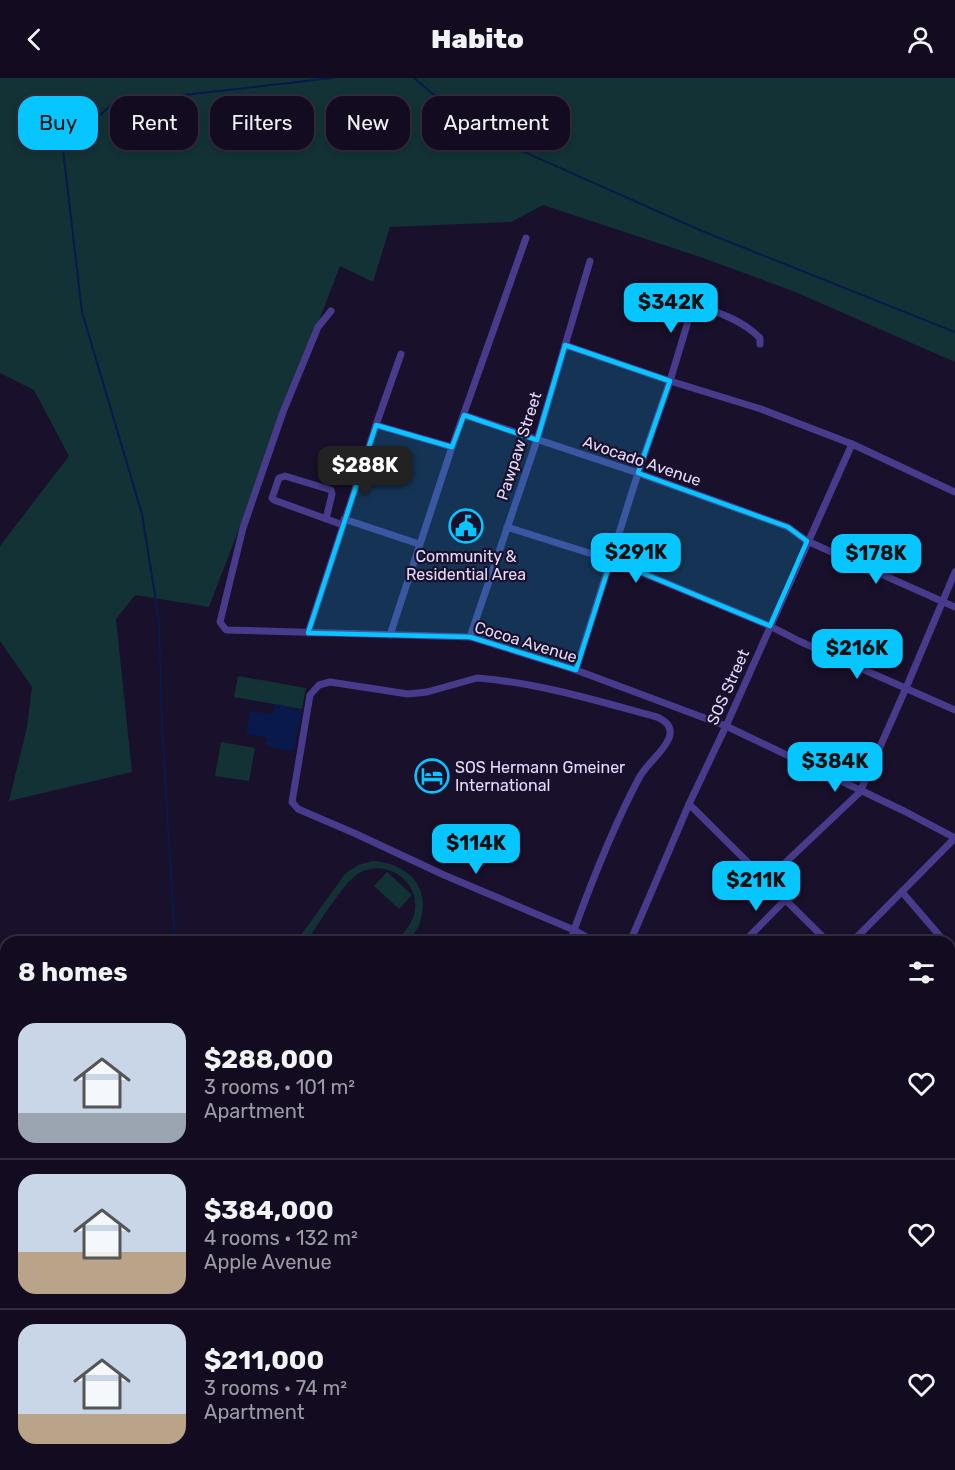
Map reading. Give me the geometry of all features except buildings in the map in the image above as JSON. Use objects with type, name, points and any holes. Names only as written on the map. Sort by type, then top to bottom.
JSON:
[{"type":"street","points":[[390,635],[452,447],[526,238]]},
{"type":"street","name":"Pawpaw Street","points":[[470,637],[537,440],[590,261]]},
{"type":"street","points":[[576,670],[696,295]]},
{"type":"street","points":[[693,304],[740,322],[760,338],[760,345]]},
{"type":"street","name":"Cocoa Avenue","points":[[330,311],[318,327],[279,422],[243,528],[220,622],[226,630],[470,637],[576,670],[726,726],[860,792],[904,811],[955,838]]},
{"type":"street","points":[[565,345],[761,409],[852,444],[955,492]]},
{"type":"street","points":[[308,633],[343,522],[401,354]]},
{"type":"street","name":"Avocado Avenue","points":[[464,415],[638,473],[788,527],[807,541],[955,607]]},
{"type":"street","points":[[376,425],[452,447]]},
{"type":"street","name":"SOS Street","points":[[633,936],[689,804],[852,444]]},
{"type":"street","points":[[326,519],[331,490],[285,476],[279,478],[272,498],[274,500],[326,519],[419,544]]},
{"type":"street","points":[[507,527],[611,561],[770,626],[955,710]]},
{"type":"street","points":[[767,880],[860,792],[955,572]]},
{"type":"street","points":[[572,936],[574,930],[594,874],[636,784],[644,769],[670,736],[670,727],[666,721],[586,698],[507,681],[477,678],[427,692],[408,694],[330,682],[314,690],[310,695],[292,798],[294,806],[444,875],[574,930],[585,936]]},
{"type":"street","points":[[689,804],[822,936]]},
{"type":"street","points":[[858,936],[955,838]]},
{"type":"street","points":[[902,892],[940,936]]},
{"type":"street","points":[[750,936],[786,899]]},
{"type":"highlighted area","points":[[565,345],[670,381],[638,473],[788,527],[807,541],[770,626],[611,560],[576,670],[470,637],[308,633],[376,425],[452,447],[464,415],[537,440]]},
{"type":"green space","points":[[0,78],[955,78],[955,362],[793,291],[703,258],[543,205],[511,222],[390,227],[373,282],[340,266],[209,607],[135,595],[116,619],[132,772],[9,801],[27,727],[32,687],[0,641],[0,546],[69,456],[34,390],[0,373]]},
{"type":"green space","points":[[238,676],[306,688],[302,709],[234,697]]},
{"type":"green space","points":[[221,742],[255,748],[249,781],[215,776]]},
{"type":"green space","points":[[373,861],[385,863],[396,866],[413,879],[419,887],[423,909],[420,922],[412,936],[402,936],[414,915],[413,893],[408,883],[400,876],[381,868],[370,869],[353,878],[338,895],[310,936],[300,936],[345,874],[358,865]]},
{"type":"green space","points":[[387,872],[412,895],[399,909],[374,886]]},
{"type":"water","points":[[275,704],[302,710],[294,751],[266,746],[268,738],[246,734],[250,711],[272,714]]},
{"type":"waterway","points":[[175,936],[162,725],[159,621],[142,514],[82,312],[63,150],[113,103],[332,78]]},
{"type":"waterway","points":[[414,78],[477,131],[702,231],[955,332]]},
{"type":"place","name":"Community & Residential Area","points":[[466,526]]},
{"type":"place","name":"SOS Hermann Gmeiner International","points":[[432,776]]}]
